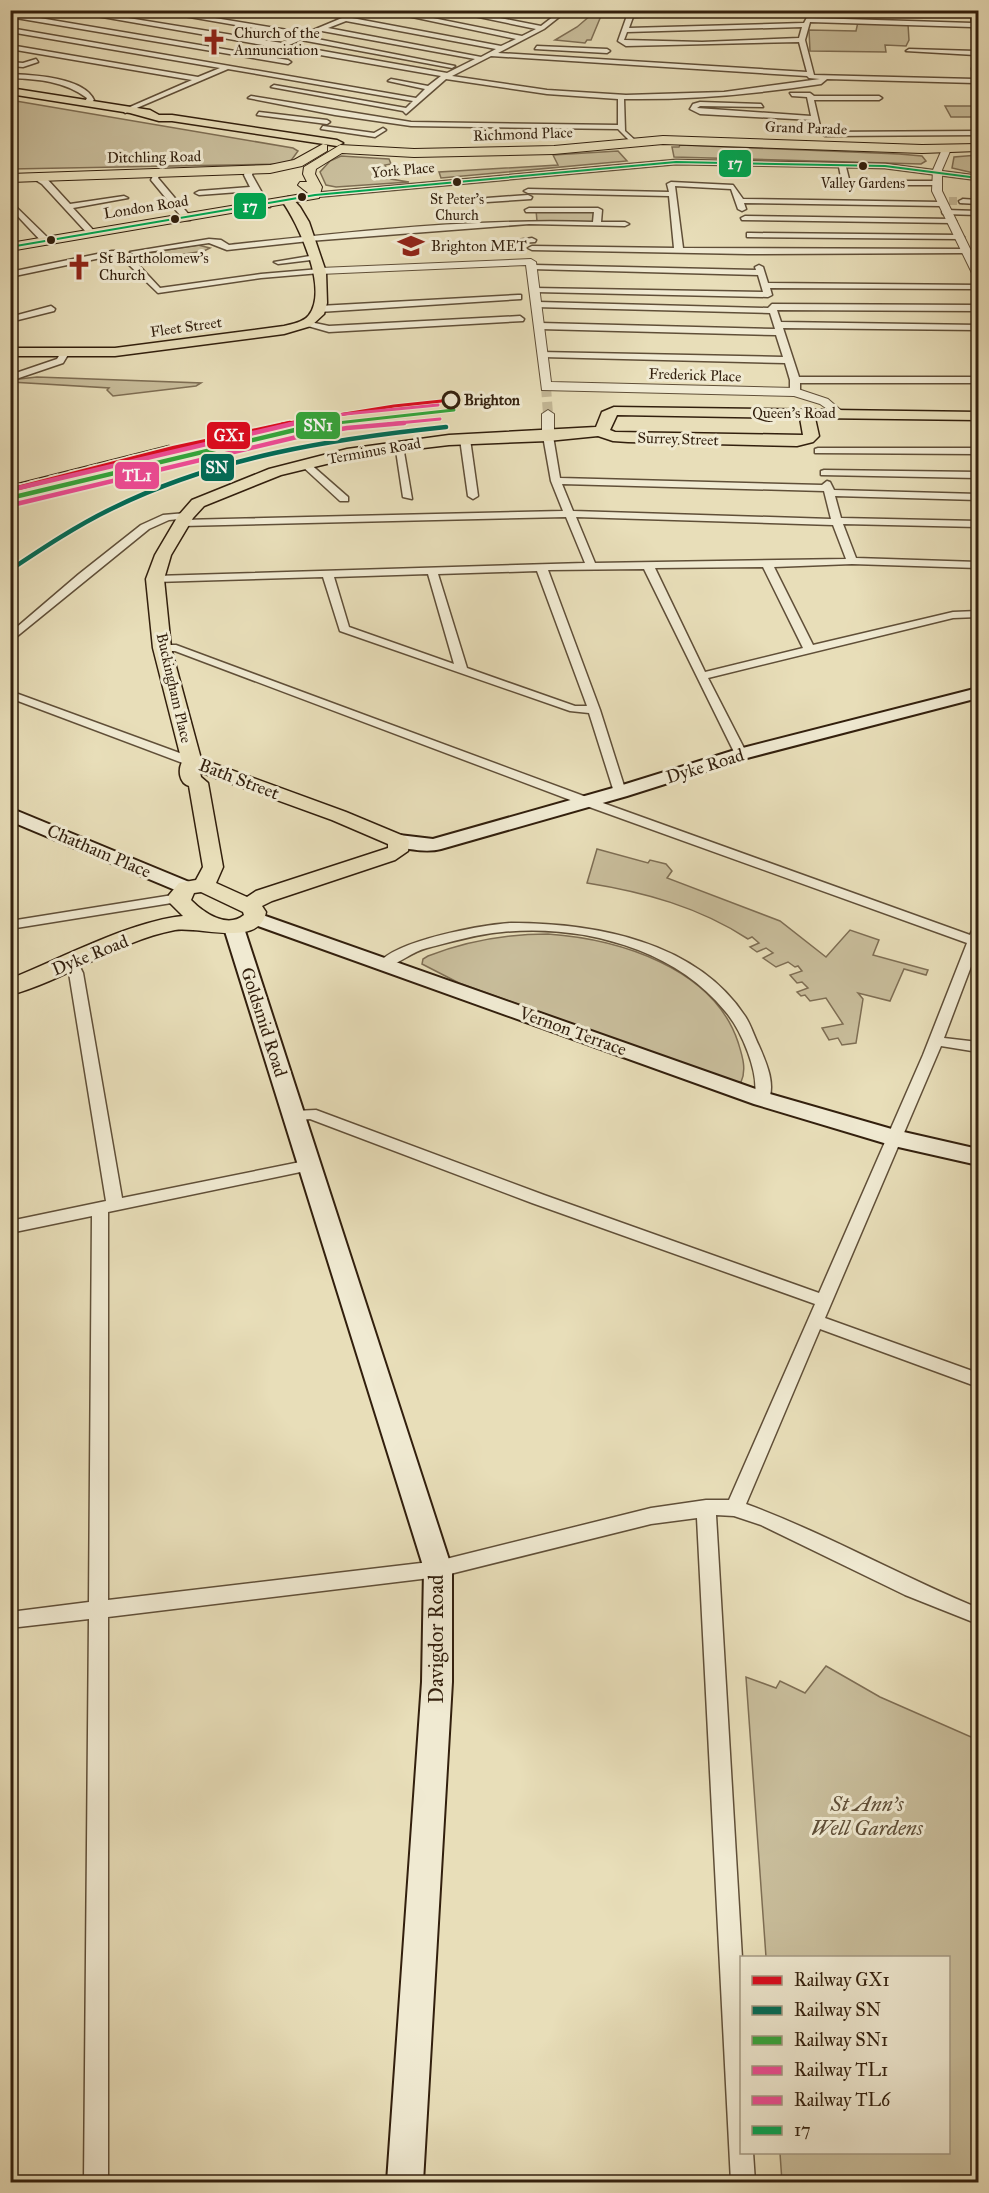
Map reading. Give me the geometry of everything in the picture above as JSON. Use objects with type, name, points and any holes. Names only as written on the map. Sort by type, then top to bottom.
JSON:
[{"type":"highway","name":"Grand Parade","points":[[632,141],[826,140],[922,149],[943,154],[978,148]]},
{"type":"highway","name":"Richmond Place","points":[[336,146],[414,153],[582,148],[632,141]]},
{"type":"highway","name":"Ditchling Road","points":[[10,178],[249,171],[298,163],[336,146]]},
{"type":"highway","points":[[298,163],[298,173],[306,188],[314,192],[316,187],[309,174],[310,167],[336,146]]},
{"type":"highway","name":"York Place","points":[[288,201],[314,192]]},
{"type":"highway","name":"London Road","points":[[10,247],[288,201]]},
{"type":"main road","points":[[10,91],[159,118],[172,118],[336,146]]},
{"type":"main road","points":[[287,137],[309,139],[336,146]]},
{"type":"main road","points":[[288,201],[298,212],[320,271],[319,309],[305,324]]},
{"type":"main road","name":"Fleet Street","points":[[10,352],[64,353],[138,350],[284,330],[305,324]]},
{"type":"main road","name":"Queen's Road","points":[[600,431],[606,425],[606,415],[610,412],[807,414],[837,412],[978,416]]},
{"type":"main road","points":[[807,414],[813,445]]},
{"type":"main road","name":"Surrey Street","points":[[548,436],[600,431],[613,436],[813,445]]},
{"type":"main road","name":"Terminus Road","points":[[205,498],[248,481],[305,464],[398,446],[465,439],[548,436]]},
{"type":"main road","name":"Buckingham Place","points":[[185,900],[213,867],[198,783],[192,781],[189,768],[192,762],[162,648],[155,579],[163,555],[184,519],[198,502],[205,498]]},
{"type":"main road","name":"Dyke Road","points":[[10,988],[120,941],[185,900],[193,922],[243,926],[264,896],[393,849],[403,856],[428,850],[434,845],[620,792],[741,754],[978,693]]},
{"type":"main road","name":"Bath Street","points":[[192,762],[339,816],[393,849]]},
{"type":"main road","points":[[198,783],[208,776],[223,775]]},
{"type":"main road","name":"Chatham Place","points":[[10,814],[185,900]]},
{"type":"main road","points":[[185,900],[251,912]]},
{"type":"main road","name":"Vernon Terrace","points":[[251,912],[762,1099],[894,1138],[978,1157]]},
{"type":"main road","name":"Goldsmid Road","points":[[224,926],[294,1116]]},
{"type":"main road","name":"Davigdor Road","points":[[294,1116],[438,1569],[437,1682],[405,2182]]},
{"type":"street","points":[[10,14],[20,10]]},
{"type":"street","points":[[65,10],[549,92],[621,96],[752,92],[817,83],[824,79]]},
{"type":"street","points":[[152,10],[304,36],[460,68]]},
{"type":"street","points":[[302,10],[502,47],[520,47]]},
{"type":"street","points":[[130,111],[366,10]]},
{"type":"street","points":[[382,10],[523,38]]},
{"type":"street","points":[[448,10],[542,28]]},
{"type":"street","points":[[533,10],[563,13]]},
{"type":"street","points":[[808,74],[802,40],[814,10]]},
{"type":"street","points":[[908,10],[975,18]]},
{"type":"street","points":[[137,22],[165,11]]},
{"type":"street","points":[[202,18],[215,13]]},
{"type":"street","points":[[404,115],[429,88],[445,76],[542,28],[563,13]]},
{"type":"street","points":[[734,13],[632,13],[621,42],[702,45],[802,40]]},
{"type":"street","points":[[10,14],[288,62]]},
{"type":"street","points":[[626,30],[975,18]]},
{"type":"street","points":[[487,54],[808,74],[824,79],[978,81],[975,69],[978,33],[975,18]]},
{"type":"street","points":[[322,29],[479,58]]},
{"type":"street","points":[[10,30],[417,100]]},
{"type":"street","points":[[10,47],[198,80]]},
{"type":"street","points":[[532,48],[607,51]]},
{"type":"street","points":[[909,51],[978,53]]},
{"type":"street","points":[[10,64],[23,65],[36,61]]},
{"type":"street","points":[[10,76],[44,79],[69,85],[90,97],[91,100],[85,104]]},
{"type":"street","points":[[391,81],[403,81],[429,88]]},
{"type":"street","points":[[274,87],[404,115]]},
{"type":"street","points":[[783,93],[810,95],[818,131],[826,140],[978,133]]},
{"type":"street","points":[[621,96],[622,127],[624,135],[632,141]]},
{"type":"street","points":[[251,98],[359,115],[404,115],[622,127]]},
{"type":"street","points":[[811,98],[879,98]]},
{"type":"street","points":[[760,106],[700,104],[694,105],[693,109],[700,112],[816,118]]},
{"type":"street","points":[[309,139],[335,113]]},
{"type":"street","points":[[259,114],[326,123],[375,135],[383,130]]},
{"type":"street","points":[[326,123],[343,122]]},
{"type":"street","points":[[936,183],[943,154]]},
{"type":"street","points":[[661,163],[670,178],[674,194],[678,248],[681,251]]},
{"type":"street","name":"York Place","points":[[314,192],[661,163],[842,165],[923,170],[978,178]]},
{"type":"street","points":[[842,165],[847,187]]},
{"type":"street","points":[[923,170],[936,183],[960,237],[972,256],[978,274]]},
{"type":"street","points":[[249,171],[248,175],[258,197],[267,205]]},
{"type":"street","points":[[158,174],[154,178],[187,218]]},
{"type":"street","points":[[523,175],[528,194],[532,264],[543,354],[789,360]]},
{"type":"street","points":[[37,177],[45,182],[91,232]]},
{"type":"street","points":[[670,178],[732,186],[736,189],[755,251]]},
{"type":"street","points":[[894,183],[936,183]]},
{"type":"street","points":[[199,193],[254,189]]},
{"type":"street","points":[[487,200],[528,194],[674,194]]},
{"type":"street","points":[[67,207],[124,198]]},
{"type":"street","points":[[740,201],[946,208],[978,213]]},
{"type":"street","points":[[963,201],[978,202]]},
{"type":"street","points":[[10,203],[45,240]]},
{"type":"street","points":[[745,218],[946,208]]},
{"type":"street","points":[[529,210],[598,210],[597,224]]},
{"type":"street","points":[[134,252],[212,240],[227,248],[309,239],[529,222],[626,225]]},
{"type":"street","points":[[750,235],[960,237]]},
{"type":"street","points":[[506,242],[681,251],[972,256]]},
{"type":"street","points":[[10,275],[112,253]]},
{"type":"street","points":[[278,262],[316,257]]},
{"type":"street","points":[[130,261],[158,291],[261,276],[320,271],[532,264],[760,270],[768,295],[536,290]]},
{"type":"street","points":[[764,285],[978,286]]},
{"type":"street","points":[[319,309],[518,297]]},
{"type":"street","points":[[538,304],[773,309],[978,308]]},
{"type":"street","points":[[10,320],[51,309]]},
{"type":"street","points":[[773,309],[795,386],[978,380]]},
{"type":"street","points":[[305,324],[329,329],[520,319]]},
{"type":"street","points":[[540,326],[978,327]]},
{"type":"street","points":[[10,378],[60,361],[65,356],[64,353]]},
{"type":"street","name":"Frederick Place","points":[[543,354],[546,386],[795,386],[835,408],[837,412]]},
{"type":"street","points":[[548,414],[548,436],[556,481],[591,566]]},
{"type":"street","points":[[465,439],[473,496]]},
{"type":"street","points":[[852,561],[813,445],[978,451]]},
{"type":"street","points":[[398,446],[408,497]]},
{"type":"street","points":[[305,464],[344,499]]},
{"type":"street","points":[[824,473],[978,475]]},
{"type":"street","points":[[556,481],[978,496]]},
{"type":"street","points":[[10,639],[145,526],[167,517],[184,519],[569,514],[978,524]]},
{"type":"street","points":[[155,579],[541,567],[852,561],[975,565],[978,579]]},
{"type":"street","points":[[767,564],[810,650]]},
{"type":"street","points":[[648,565],[741,754]]},
{"type":"street","points":[[541,567],[594,710],[620,792]]},
{"type":"street","points":[[432,571],[462,670]]},
{"type":"street","points":[[328,575],[344,629],[574,709],[594,710]]},
{"type":"street","points":[[701,676],[952,615],[978,614]]},
{"type":"street","points":[[162,648],[176,648],[585,801],[977,936],[973,958],[935,1041],[735,1508]]},
{"type":"street","name":"Bath Street","points":[[10,694],[192,762]]},
{"type":"street","points":[[10,925],[185,900]]},
{"type":"street","points":[[386,963],[395,955],[432,943],[511,927],[572,930],[610,937],[640,946],[665,956],[693,973],[716,990],[731,1007],[747,1032],[752,1046],[765,1092],[762,1099]]},
{"type":"street","points":[[71,962],[76,973],[108,1207],[99,1609],[96,2182]]},
{"type":"street","points":[[935,1041],[978,1047]]},
{"type":"street","points":[[294,1116],[311,1114],[549,1203],[825,1301]]},
{"type":"street","points":[[10,1227],[310,1165]]},
{"type":"street","points":[[816,1321],[978,1380]]},
{"type":"street","points":[[706,1508],[740,2127]]},
{"type":"street","points":[[10,1620],[438,1569],[641,1519],[706,1508],[735,1508],[768,1520],[912,1589],[978,1616]]},
{"type":"street","points":[[741,2154],[743,2182]]},
{"type":"green space","points":[[591,15],[601,16],[591,40],[585,43],[555,40],[577,27]]},
{"type":"green space","points":[[858,22],[908,24],[909,40],[906,46],[885,45],[886,52],[810,51],[809,30],[856,31]]},
{"type":"green space","points":[[10,100],[293,148],[298,151],[290,162],[281,164],[11,169]]},
{"type":"green space","points":[[945,106],[977,106],[978,117],[951,117]]},
{"type":"green space","points":[[680,145],[899,154],[922,156],[926,161],[921,164],[674,157],[672,147]]},
{"type":"green space","points":[[618,151],[627,161],[441,178],[439,172],[558,165],[553,155]]},
{"type":"green space","points":[[978,155],[978,174],[952,168],[954,157]]},
{"type":"green space","points":[[341,156],[389,159],[391,164],[385,165],[391,179],[409,182],[336,187],[326,185],[320,172],[330,161]]},
{"type":"green space","points":[[536,210],[594,211],[593,222],[537,221]]},
{"type":"green space","points":[[198,245],[210,248],[204,251],[150,258],[135,255]]},
{"type":"green space","points":[[37,377],[201,383],[196,386],[113,396],[107,390],[109,388],[11,382],[10,380]]},
{"type":"green space","points":[[597,849],[648,863],[650,860],[666,864],[672,871],[667,878],[780,921],[826,957],[850,930],[879,940],[873,955],[928,970],[926,975],[904,969],[890,1001],[858,993],[863,999],[856,1043],[842,1045],[838,1038],[829,1040],[822,1028],[843,1024],[826,998],[810,1001],[805,995],[801,996],[797,992],[808,988],[802,982],[797,983],[790,975],[802,971],[798,966],[795,967],[788,962],[776,967],[763,958],[773,953],[766,948],[757,952],[750,947],[759,943],[752,937],[748,939],[710,918],[671,902],[587,883]]},
{"type":"green space","points":[[548,934],[604,942],[660,962],[685,976],[708,994],[726,1016],[742,1057],[744,1072],[741,1082],[737,1083],[459,983],[422,964],[423,959],[428,956],[472,942],[517,935]]},
{"type":"green space","name":"St Ann's Well Gardens","points":[[826,1666],[880,1697],[978,1740],[978,2182],[782,2182],[780,2154],[950,2154],[950,1956],[766,1956],[746,1677],[776,1688],[780,1681],[805,1693]]},
{"type":"tunnel","points":[[949,201],[963,201]]},
{"type":"tunnel","points":[[546,387],[548,414]]},
{"type":"railway","points":[[10,487],[169,447]]},
{"type":"rail line","name":"GX1","points":[[10,490],[229,435],[339,414],[451,400]]},
{"type":"rail line","name":"TL6","points":[[10,490],[298,422],[345,414],[438,405]]},
{"type":"rail line","name":"SN1","points":[[10,498],[299,429],[346,421],[454,410]]},
{"type":"rail line","name":"TL1","points":[[12,505],[301,436],[347,428],[440,419]]},
{"type":"rail line","name":"SN","points":[[10,570],[60,536],[112,508],[218,467],[329,442],[446,427]]},
{"type":"transit line","name":"17","points":[[10,247],[315,195],[676,162],[885,166],[978,178]]},
{"type":"place","name":"Church of the Annunciation","points":[[214,42]]},
{"type":"place","name":"Valley Gardens","points":[[863,166]]},
{"type":"place","name":"St Peter's Church","points":[[457,182]]},
{"type":"place","name":"Brighton MET","points":[[411,246]]},
{"type":"place","name":"St Bartholomew's Church","points":[[79,267]]},
{"type":"place","name":"Brighton","points":[[451,400]]}]
